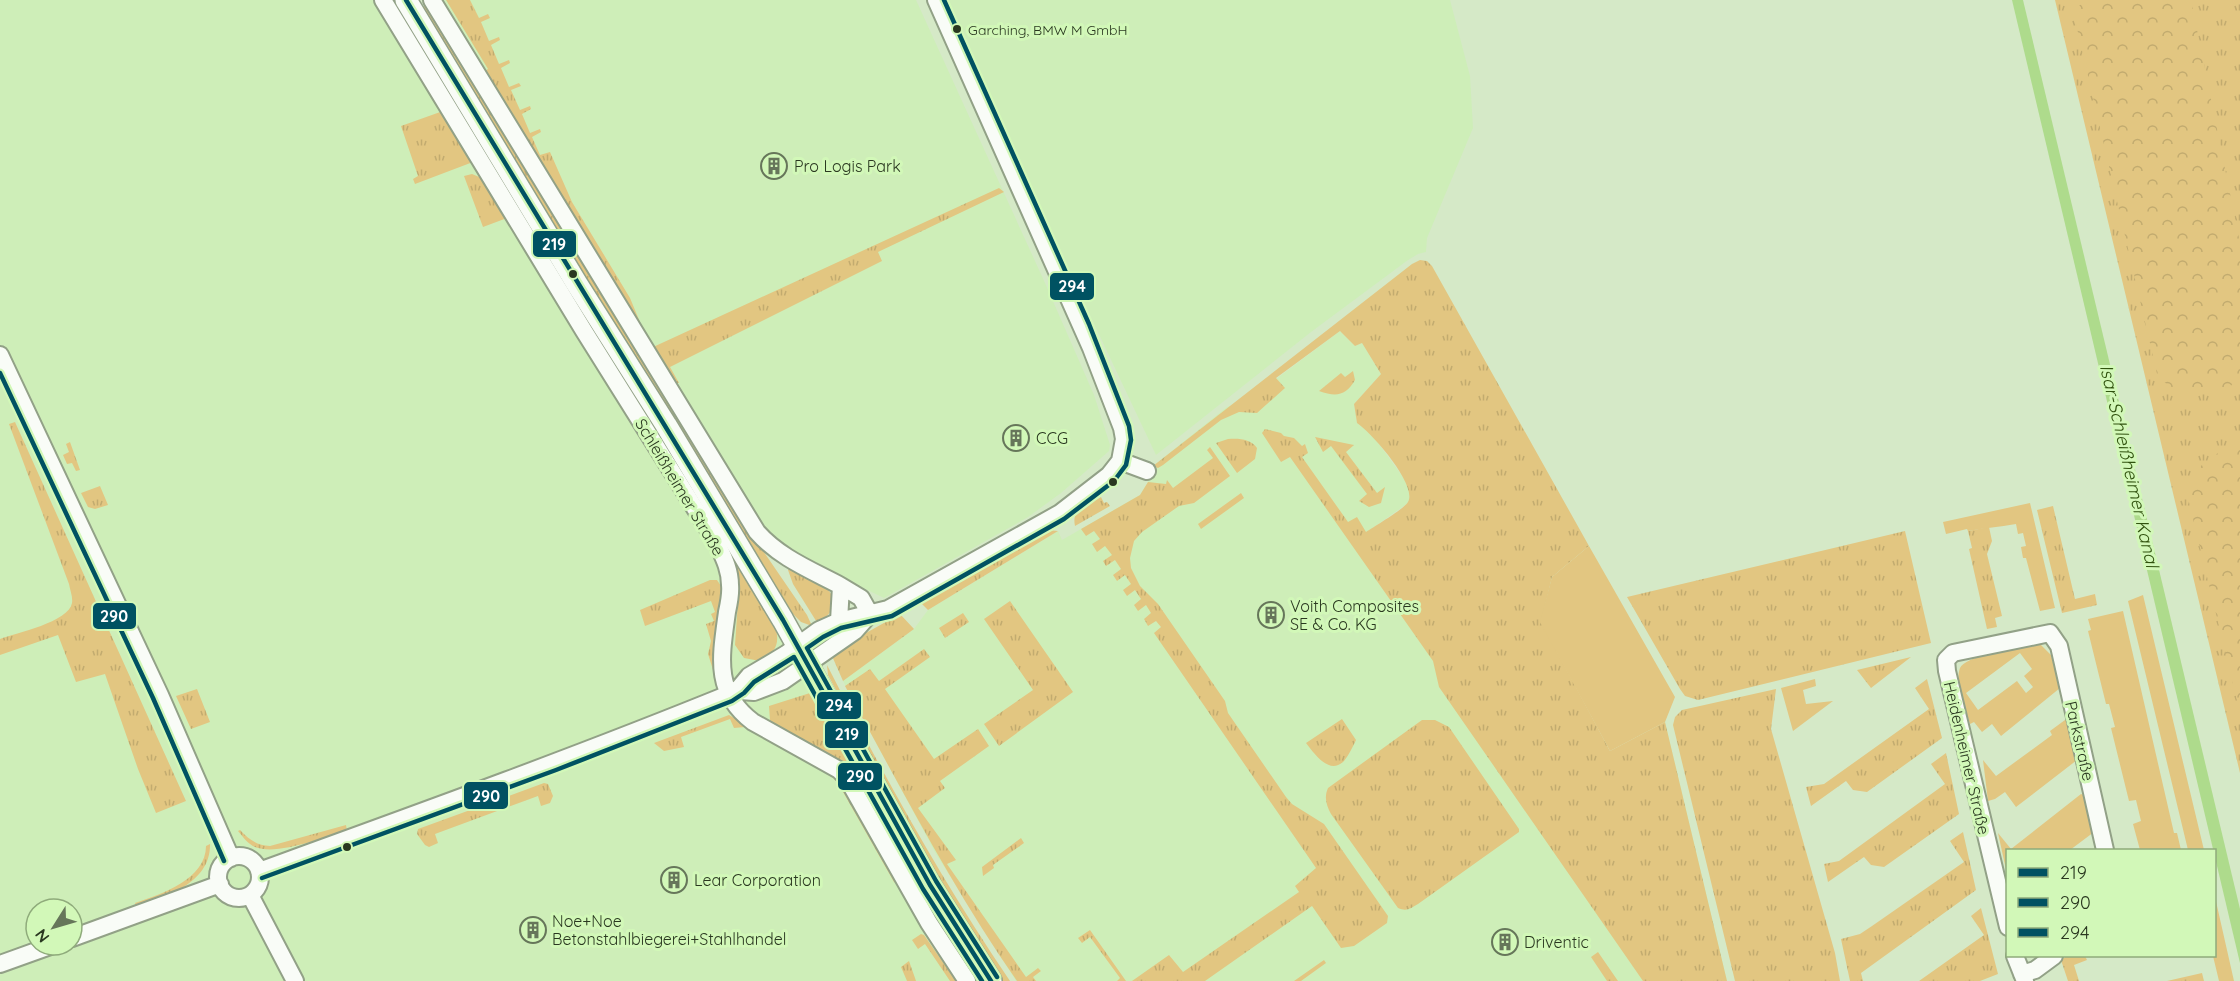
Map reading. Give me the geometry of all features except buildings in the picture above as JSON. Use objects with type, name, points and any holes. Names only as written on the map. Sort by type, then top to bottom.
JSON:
[{"type":"main road","name":"Schleißheimer Straße","points":[[406,0],[577,284],[666,425],[797,646],[930,885],[991,981]]},
{"type":"street","name":"Schleißheimer Straße","points":[[383,0],[584,332],[718,545],[729,571],[731,587],[721,669],[729,694],[740,713],[838,770],[847,778],[929,922],[967,981]]},
{"type":"street","points":[[432,0],[757,532],[784,557],[861,598],[870,615]]},
{"type":"street","points":[[259,871],[405,819],[729,694],[739,688],[749,676],[819,630],[839,621],[888,609],[1060,513],[1109,475],[1120,461],[1124,439],[1122,428],[1091,348],[936,0]]},
{"type":"street","points":[[0,355],[164,704],[231,858]]},
{"type":"street","points":[[1120,461],[1147,471]]},
{"type":"street","points":[[839,585],[839,621]]},
{"type":"street","points":[[729,694],[765,690],[808,666],[855,631],[870,615]]},
{"type":"street","name":"Parkstraße","points":[[2050,633],[2059,646],[2105,849]]},
{"type":"street","name":"Heidenheimer Straße","points":[[2006,923],[1946,660],[1953,653],[2050,633]]},
{"type":"street","points":[[238,856],[251,860],[259,871],[260,882],[250,895],[238,898],[232,896],[227,894],[220,884],[219,872],[226,861],[231,858],[238,856]]},
{"type":"street","points":[[84,934],[220,884]]},
{"type":"street","points":[[250,895],[295,981]]},
{"type":"street","points":[[0,964],[24,955]]},
{"type":"street","points":[[2016,957],[2024,977],[2053,957]]},
{"type":"shaded area","points":[[0,0],[410,0],[990,981],[0,981]]},
{"type":"shaded area","points":[[439,0],[916,0],[1094,395],[1110,445],[1109,451],[1061,493],[1028,517],[884,598],[774,545]]},
{"type":"shaded area","points":[[947,0],[1450,0],[1470,76],[1473,128],[1427,238],[1426,252],[1408,260],[1311,332],[1156,455]]},
{"type":"shaded area","points":[[1340,331],[1355,346],[1362,343],[1381,374],[1354,404],[1357,422],[1369,430],[1405,480],[1411,493],[1408,503],[1367,532],[1546,812],[1665,722],[1727,981],[1016,981],[936,854],[843,681],[914,629],[928,610],[1058,531],[1062,540],[1140,495],[1148,482],[1153,466],[1227,407],[1284,388],[1276,379]]},
{"type":"green space","points":[[446,0],[470,0],[479,18],[488,14],[490,18],[481,22],[489,41],[499,37],[500,40],[491,45],[499,64],[509,60],[510,63],[501,68],[509,87],[519,83],[521,86],[511,90],[520,110],[530,106],[531,109],[522,114],[530,133],[540,129],[541,132],[532,137],[540,155],[550,152],[572,202],[630,298],[642,327],[639,330],[483,72],[488,69]]},
{"type":"green space","points":[[2055,0],[2240,0],[2240,773]]},
{"type":"green space","points":[[2086,0],[2191,0],[2240,243],[2240,378],[2227,389],[2176,390],[2158,378],[2073,11]]},
{"type":"green space","points":[[425,1],[738,514],[807,615],[812,626],[801,622],[793,614],[708,474],[575,265],[423,15]]},
{"type":"green space","points":[[443,111],[473,162],[415,184],[413,179],[418,176],[401,126]]},
{"type":"green space","points":[[472,174],[484,179],[507,218],[483,227],[464,176]]},
{"type":"green space","points":[[999,188],[1004,192],[878,252],[882,261],[670,367],[679,383],[672,383],[651,348]]},
{"type":"green space","points":[[1420,260],[1427,261],[1432,266],[1589,546],[1552,577],[1541,622],[1610,751],[1665,722],[1727,981],[1643,981],[1439,687],[1433,661],[1290,457],[1281,462],[1262,433],[1265,429],[1281,433],[1294,438],[1302,446],[1305,444],[1308,453],[1302,457],[1348,522],[1357,517],[1366,532],[1405,505],[1409,494],[1400,472],[1382,447],[1357,423],[1354,404],[1381,374],[1362,343],[1355,346],[1340,331],[1276,378],[1285,388],[1257,413],[1239,412],[1221,420],[1163,465],[1158,468],[1153,466]]},
{"type":"green space","points":[[581,302],[776,629],[775,648],[760,661],[744,658],[735,645],[739,586],[734,563],[578,311]]},
{"type":"green space","points":[[1353,371],[1355,380],[1344,392],[1331,394],[1319,391],[1341,373],[1345,377]]},
{"type":"green space","points":[[15,422],[186,801],[156,813],[105,674],[76,682],[58,635],[0,655],[0,639],[62,616],[69,610],[72,603],[69,584],[9,424]]},
{"type":"green space","points":[[2240,436],[2240,713],[2188,498],[2193,472]]},
{"type":"green space","points":[[1315,437],[1354,445],[1346,452],[1377,493],[1385,487],[1381,503],[1369,507],[1359,501],[1367,494],[1331,446],[1323,452]]},
{"type":"green space","points":[[1228,439],[1244,440],[1257,448],[1255,459],[1237,473],[1216,443]]},
{"type":"green space","points":[[70,442],[80,470],[76,471],[72,463],[67,464],[63,455],[69,452],[66,444]]},
{"type":"green space","points":[[1210,447],[1230,476],[1194,503],[1179,506],[1142,532],[1134,541],[1130,558],[1131,568],[1140,586],[1158,604],[1225,701],[1228,713],[1286,797],[1292,804],[1324,824],[1388,916],[1387,923],[1354,946],[1341,948],[1312,906],[1205,981],[1132,981],[1169,955],[1183,972],[1299,892],[1295,886],[1316,868],[1154,633],[1161,627],[1156,621],[1148,626],[1144,619],[1151,613],[1146,605],[1138,611],[1134,605],[1141,599],[1135,590],[1127,596],[1123,590],[1131,584],[1125,575],[1117,581],[1113,575],[1121,569],[1115,560],[1106,566],[1103,561],[1112,555],[1105,546],[1097,552],[1092,544],[1100,539],[1094,531],[1086,536],[1081,529],[1140,495],[1148,482],[1166,484],[1167,480],[1173,488],[1213,458],[1207,450]]},
{"type":"green space","points":[[100,486],[108,505],[95,509],[88,507],[81,493]]},
{"type":"green space","points":[[1241,493],[1244,498],[1201,529],[1198,524]]},
{"type":"green space","points":[[1101,497],[1104,503],[1107,502],[1110,506],[1075,526],[1075,515],[1078,511]]},
{"type":"green space","points":[[2030,503],[2055,608],[2040,611],[2026,558],[2023,558],[2021,547],[2026,546],[2023,533],[2018,534],[2016,524],[1968,531],[1967,529],[1946,534],[1943,522]]},
{"type":"green space","points":[[2053,506],[2075,599],[2095,594],[2097,605],[2062,613],[2037,510]]},
{"type":"green space","points":[[1989,527],[1992,541],[1987,554],[2002,616],[1995,618],[1997,627],[1987,629],[1969,549],[1972,548],[1968,531]]},
{"type":"green space","points":[[1048,530],[1058,531],[928,610],[920,602]]},
{"type":"green space","points":[[1905,531],[1931,643],[1698,700],[1685,696],[1680,689],[1627,597]]},
{"type":"green space","points":[[1589,546],[1675,697],[1665,722],[1610,751],[1540,622],[1552,577]]},
{"type":"green space","points":[[789,568],[810,577],[828,589],[833,596],[833,605],[829,614],[818,624],[793,584]]},
{"type":"green space","points":[[710,580],[717,580],[721,586],[722,595],[714,673],[708,654],[711,641],[706,624],[714,621],[711,614],[715,612],[711,601],[645,626],[640,610]]},
{"type":"green space","points":[[2143,595],[2204,849],[2188,849],[2128,601]]},
{"type":"green space","points":[[1010,601],[1073,692],[999,746],[984,724],[1033,690],[984,619]]},
{"type":"green space","points":[[2123,611],[2174,833],[2177,833],[2181,849],[2140,849],[2133,824],[2141,821],[2136,800],[2129,801],[2111,728],[2115,727],[2109,704],[2106,704],[2088,631],[2091,630],[2088,619]]},
{"type":"green space","points":[[963,613],[969,622],[945,638],[939,628]]},
{"type":"green space","points":[[900,614],[914,629],[843,681],[832,656],[848,643]]},
{"type":"green space","points":[[2041,645],[2051,655],[2060,688],[2001,736],[1992,724],[1982,732],[1974,722],[1970,724],[1959,689],[1960,668],[1964,663],[1984,655]],"holes":[[[2020,653],[2032,669],[2024,676],[2033,687],[2026,693],[2017,681],[1978,710],[1966,693]]]},
{"type":"green space","points":[[924,649],[930,657],[885,689],[934,759],[978,729],[989,746],[940,781],[945,788],[918,808],[956,860],[947,864],[1026,977],[1038,968],[1041,971],[1033,977],[1036,981],[1017,981],[993,946],[927,836],[845,686],[870,669],[879,681]]},
{"type":"green space","points":[[1911,657],[1871,688],[1857,670]]},
{"type":"green space","points":[[827,665],[914,826],[960,905],[1010,981],[1003,981],[959,915],[917,843],[828,675]]},
{"type":"green space","points":[[1815,679],[1816,686],[1803,690],[1806,704],[1833,701],[1793,731],[1781,688]]},
{"type":"green space","points":[[1927,679],[1942,738],[1867,792],[1853,790],[1846,781],[1811,806],[1806,787],[1824,784],[1929,709],[1915,688]]},
{"type":"green space","points":[[197,689],[210,722],[191,729],[176,696]]},
{"type":"green space","points":[[1776,689],[1771,729],[1835,953],[1840,981],[1735,981],[1673,725],[1675,717],[1682,710]]},
{"type":"green space","points":[[810,693],[824,714],[874,807],[983,981],[974,981],[952,949],[853,777],[775,726],[770,720],[769,706]]},
{"type":"green space","points":[[729,715],[832,773],[840,780],[899,885],[894,882],[838,783],[828,772],[745,727],[734,728],[730,719],[681,737],[684,747],[664,751],[654,743]]},
{"type":"green space","points":[[1342,719],[1356,740],[1344,761],[1338,765],[1327,765],[1306,743]]},
{"type":"green space","points":[[1422,720],[1435,720],[1449,727],[1519,832],[1418,904],[1404,910],[1398,908],[1331,814],[1326,795],[1328,788]]},
{"type":"green space","points":[[2065,720],[2069,720],[2077,760],[2016,807],[2005,792],[1988,801],[1983,760],[1996,776],[2052,735],[2050,731]]},
{"type":"green space","points":[[1946,753],[1959,814],[1884,867],[1871,865],[1864,857],[1828,882],[1824,864],[1839,861],[1945,784],[1931,764]]},
{"type":"green space","points":[[544,783],[548,784],[553,796],[550,803],[541,806],[538,796],[435,834],[438,843],[429,847],[417,834],[418,829]]},
{"type":"green space","points":[[2081,794],[2086,796],[2094,832],[2071,849],[2011,849]]},
{"type":"green space","points":[[346,825],[347,831],[301,845],[275,849],[255,847],[238,831],[240,830],[257,843],[270,846]]},
{"type":"green space","points":[[1963,832],[1976,890],[1861,973],[1863,981],[1850,981],[1841,939],[1860,934],[1964,862],[1950,841]]},
{"type":"green space","points":[[1998,833],[2011,849],[2006,849],[2006,869]]},
{"type":"green space","points":[[1021,838],[1024,843],[993,865],[994,868],[983,876],[982,867]]},
{"type":"green space","points":[[210,844],[203,869],[195,878],[173,893],[137,909],[135,903],[169,890],[191,876],[199,868],[206,846]]},
{"type":"green space","points":[[2216,901],[2234,981],[2219,981],[2213,957],[2216,957]]},
{"type":"green space","points":[[1981,908],[1998,974],[1980,981],[1919,981],[1984,935],[1971,916]]},
{"type":"green space","points":[[1090,930],[1126,981],[1117,981],[1120,978],[1090,937],[1082,943],[1078,938]]},
{"type":"green space","points":[[921,934],[924,935],[956,981],[950,981],[925,944],[918,949],[912,940]]},
{"type":"green space","points":[[1598,952],[1618,981],[1607,981],[1591,957]]},
{"type":"green space","points":[[2066,957],[2086,957],[2087,960],[2074,965],[2079,981],[2068,981],[2061,960]]},
{"type":"green space","points":[[1324,960],[1326,963],[1301,981],[1294,981]]},
{"type":"green space","points":[[909,961],[916,981],[907,981],[901,967]]},
{"type":"green space","points":[[2202,973],[2204,981],[2167,981]]},
{"type":"water","name":"Isar-Schleißheimer Kanal","points":[[2012,0],[2023,0],[2240,909],[2240,963],[2216,862],[2216,849],[2213,849]]},
{"type":"pier","points":[[2141,476],[2145,492],[2125,497],[2121,480]]},
{"type":"transit line","name":"219","points":[[406,0],[783,620],[930,885],[991,981]]},
{"type":"transit line","name":"294","points":[[944,0],[1089,324],[1129,426],[1131,440],[1126,465],[1114,481],[1064,519],[892,616],[841,628],[807,648],[936,881],[997,977]]},
{"type":"transit line","name":"290","points":[[0,373],[153,698],[224,861]]},
{"type":"transit line","name":"290","points":[[262,878],[556,770],[732,701],[754,682],[794,657],[923,889],[982,981]]},
{"type":"place","name":"Garching, BMW M GmbH","points":[[957,29]]},
{"type":"place","name":"Pro Logis Park","points":[[774,166]]},
{"type":"place","name":"CCG","points":[[1016,438]]},
{"type":"place","name":"Voith Composites SE & Co. KG","points":[[1271,615]]},
{"type":"place","name":"Lear Corporation","points":[[674,880]]},
{"type":"place","name":"Noe+Noe Betonstahlbiegerei+Stahlhandel","points":[[533,930]]},
{"type":"place","name":"Driventic","points":[[1505,942]]}]
